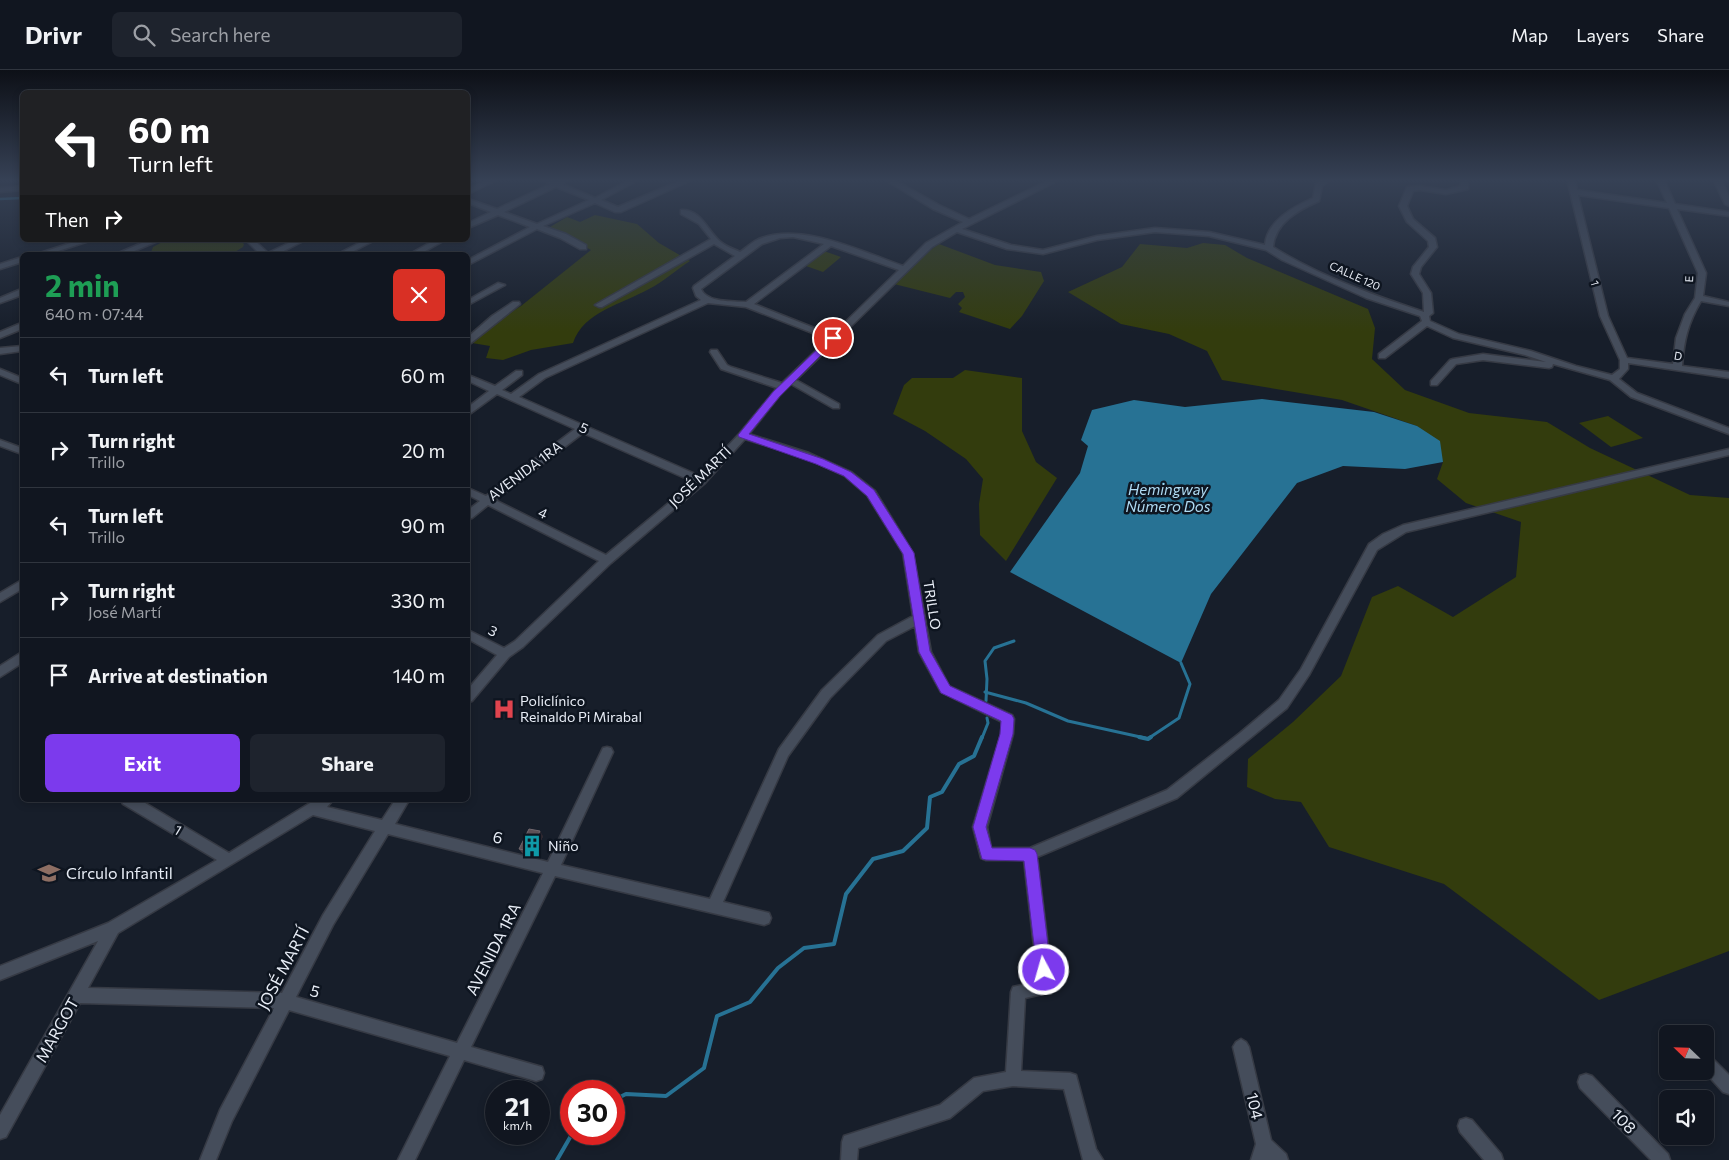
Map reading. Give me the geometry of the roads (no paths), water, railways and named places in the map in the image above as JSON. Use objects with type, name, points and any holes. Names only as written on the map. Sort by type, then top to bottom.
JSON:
[{"type":"street","points":[[470,262],[530,230]]},
{"type":"street","points":[[544,230],[563,236],[584,248]]},
{"type":"street","points":[[708,230],[723,248],[741,256]]},
{"type":"street","name":"CALLE 120","points":[[957,230],[1010,247],[1043,252],[1103,237],[1155,230],[1209,234],[1269,248],[1285,258],[1425,319],[1456,336],[1528,353],[1613,378],[1634,395],[1729,431]]},
{"type":"street","name":"JOSÉ MARTÍ","points":[[470,695],[505,654],[519,644],[607,560],[701,481],[787,384],[903,269],[913,262],[929,245],[957,230]]},
{"type":"street","points":[[1269,248],[1268,239],[1274,230]]},
{"type":"street","points":[[1382,356],[1425,319],[1429,312],[1427,293],[1415,274],[1417,267],[1433,247],[1432,240],[1421,230]]},
{"type":"street","name":"1","points":[[1583,230],[1604,316],[1624,360]]},
{"type":"street","name":"E","points":[[1683,230],[1702,273],[1699,298]]},
{"type":"street","points":[[833,338],[748,305],[707,300],[700,296],[697,288],[759,242],[780,236],[793,235],[818,239],[903,269]]},
{"type":"street","points":[[600,305],[715,240]]},
{"type":"street","points":[[48,252],[81,242]]},
{"type":"street","points":[[126,252],[151,242]]},
{"type":"street","points":[[252,242],[263,252]]},
{"type":"street","points":[[276,252],[298,242]]},
{"type":"street","points":[[346,252],[367,242]]},
{"type":"street","points":[[418,252],[437,242]]},
{"type":"street","points":[[748,305],[829,244]]},
{"type":"street","points":[[0,267],[20,261]]},
{"type":"street","points":[[470,302],[501,285]]},
{"type":"street","points":[[0,301],[20,293]]},
{"type":"street","points":[[1677,367],[1680,338],[1689,314],[1699,298],[1729,304]]},
{"type":"street","points":[[511,398],[542,376],[707,300]]},
{"type":"street","points":[[470,339],[484,326],[516,304]]},
{"type":"street","points":[[0,335],[20,327]]},
{"type":"street","points":[[0,351],[20,348]]},
{"type":"street","points":[[714,352],[724,367],[728,369],[787,384],[836,406]]},
{"type":"street","points":[[1434,383],[1453,362],[1483,357],[1574,368]]},
{"type":"street","points":[[1613,378],[1618,376],[1624,369],[1624,360]]},
{"type":"street","name":"D","points":[[1624,360],[1729,375]]},
{"type":"street","points":[[0,372],[20,380]]},
{"type":"street","points":[[470,409],[519,373]]},
{"type":"street","name":"5","points":[[470,379],[701,481]]},
{"type":"street","name":"AVENIDA 1RA","points":[[470,513],[583,428]]},
{"type":"street","name":"TRILLO","points":[[743,435],[823,462],[848,474],[870,493],[908,553],[925,652],[946,690],[1008,719],[1007,734],[980,827],[986,854],[1030,854]]},
{"type":"street","points":[[0,443],[20,450]]},
{"type":"street","points":[[1013,1078],[1018,992],[1046,987],[1030,854],[1172,794],[1283,704],[1305,672],[1373,547],[1403,529],[1729,452]]},
{"type":"street","name":"4","points":[[470,492],[607,560]]},
{"type":"street","points":[[0,598],[20,585]]},
{"type":"street","points":[[714,907],[783,753],[826,694],[882,638],[918,618]]},
{"type":"street","name":"3","points":[[470,635],[505,654]]},
{"type":"street","points":[[0,672],[20,658]]},
{"type":"street","name":"AVENIDA 1RA","points":[[406,1160],[552,869],[607,752]]},
{"type":"street","name":"1","points":[[131,802],[229,860]]},
{"type":"street","points":[[0,973],[113,928],[323,802]]},
{"type":"street","name":"JOSÉ MARTÍ","points":[[208,1160],[226,1116],[328,920],[401,802]]},
{"type":"street","name":"6","points":[[312,809],[552,869],[764,918]]},
{"type":"street","name":"MARGOT","points":[[0,1131],[113,928]]},
{"type":"street","name":"5","points":[[76,995],[285,1001],[536,1074]]},
{"type":"street","name":"104","points":[[1241,1046],[1262,1152],[1280,1160]]},
{"type":"street","points":[[1714,1070],[1729,1086]]},
{"type":"street","points":[[850,1160],[850,1142],[944,1112],[980,1084],[1013,1078],[1070,1081],[1089,1154],[1095,1160]]},
{"type":"street","name":"108","points":[[1586,1082],[1662,1160]]},
{"type":"street","points":[[1466,1126],[1495,1160]]},
{"type":"water","name":"Hemingway Número Dos","points":[[1262,399],[1374,412],[1417,426],[1440,441],[1443,462],[1405,469],[1343,466],[1297,483],[1211,594],[1181,663],[1010,572],[1080,473],[1088,446],[1081,440],[1092,410],[1134,400],[1185,407]]},
{"type":"waterway","points":[[986,692],[985,661],[994,648],[1014,641]]},
{"type":"waterway","points":[[1149,738],[1179,718],[1190,684],[1181,663]]},
{"type":"waterway","points":[[986,692],[986,701]]},
{"type":"waterway","points":[[986,692],[1026,703],[1068,721],[1145,738]]},
{"type":"waterway","points":[[982,738],[988,723],[987,718]]},
{"type":"waterway","points":[[625,1094],[666,1096],[704,1068],[717,1016],[750,1002],[778,968],[804,948],[834,944],[846,894],[873,859],[903,851],[927,828],[930,797],[942,792],[959,764],[974,756],[982,737]]},
{"type":"waterway","points":[[1139,737],[1148,739],[1151,737]]},
{"type":"waterway","points":[[557,1160],[566,1145]]},
{"type":"place","name":"Policlínico Reinaldo Pi Mirabal","points":[[504,709]]},
{"type":"place","name":"Niño","points":[[532,846]]},
{"type":"place","name":"Círculo Infantil","points":[[49,873]]}]
